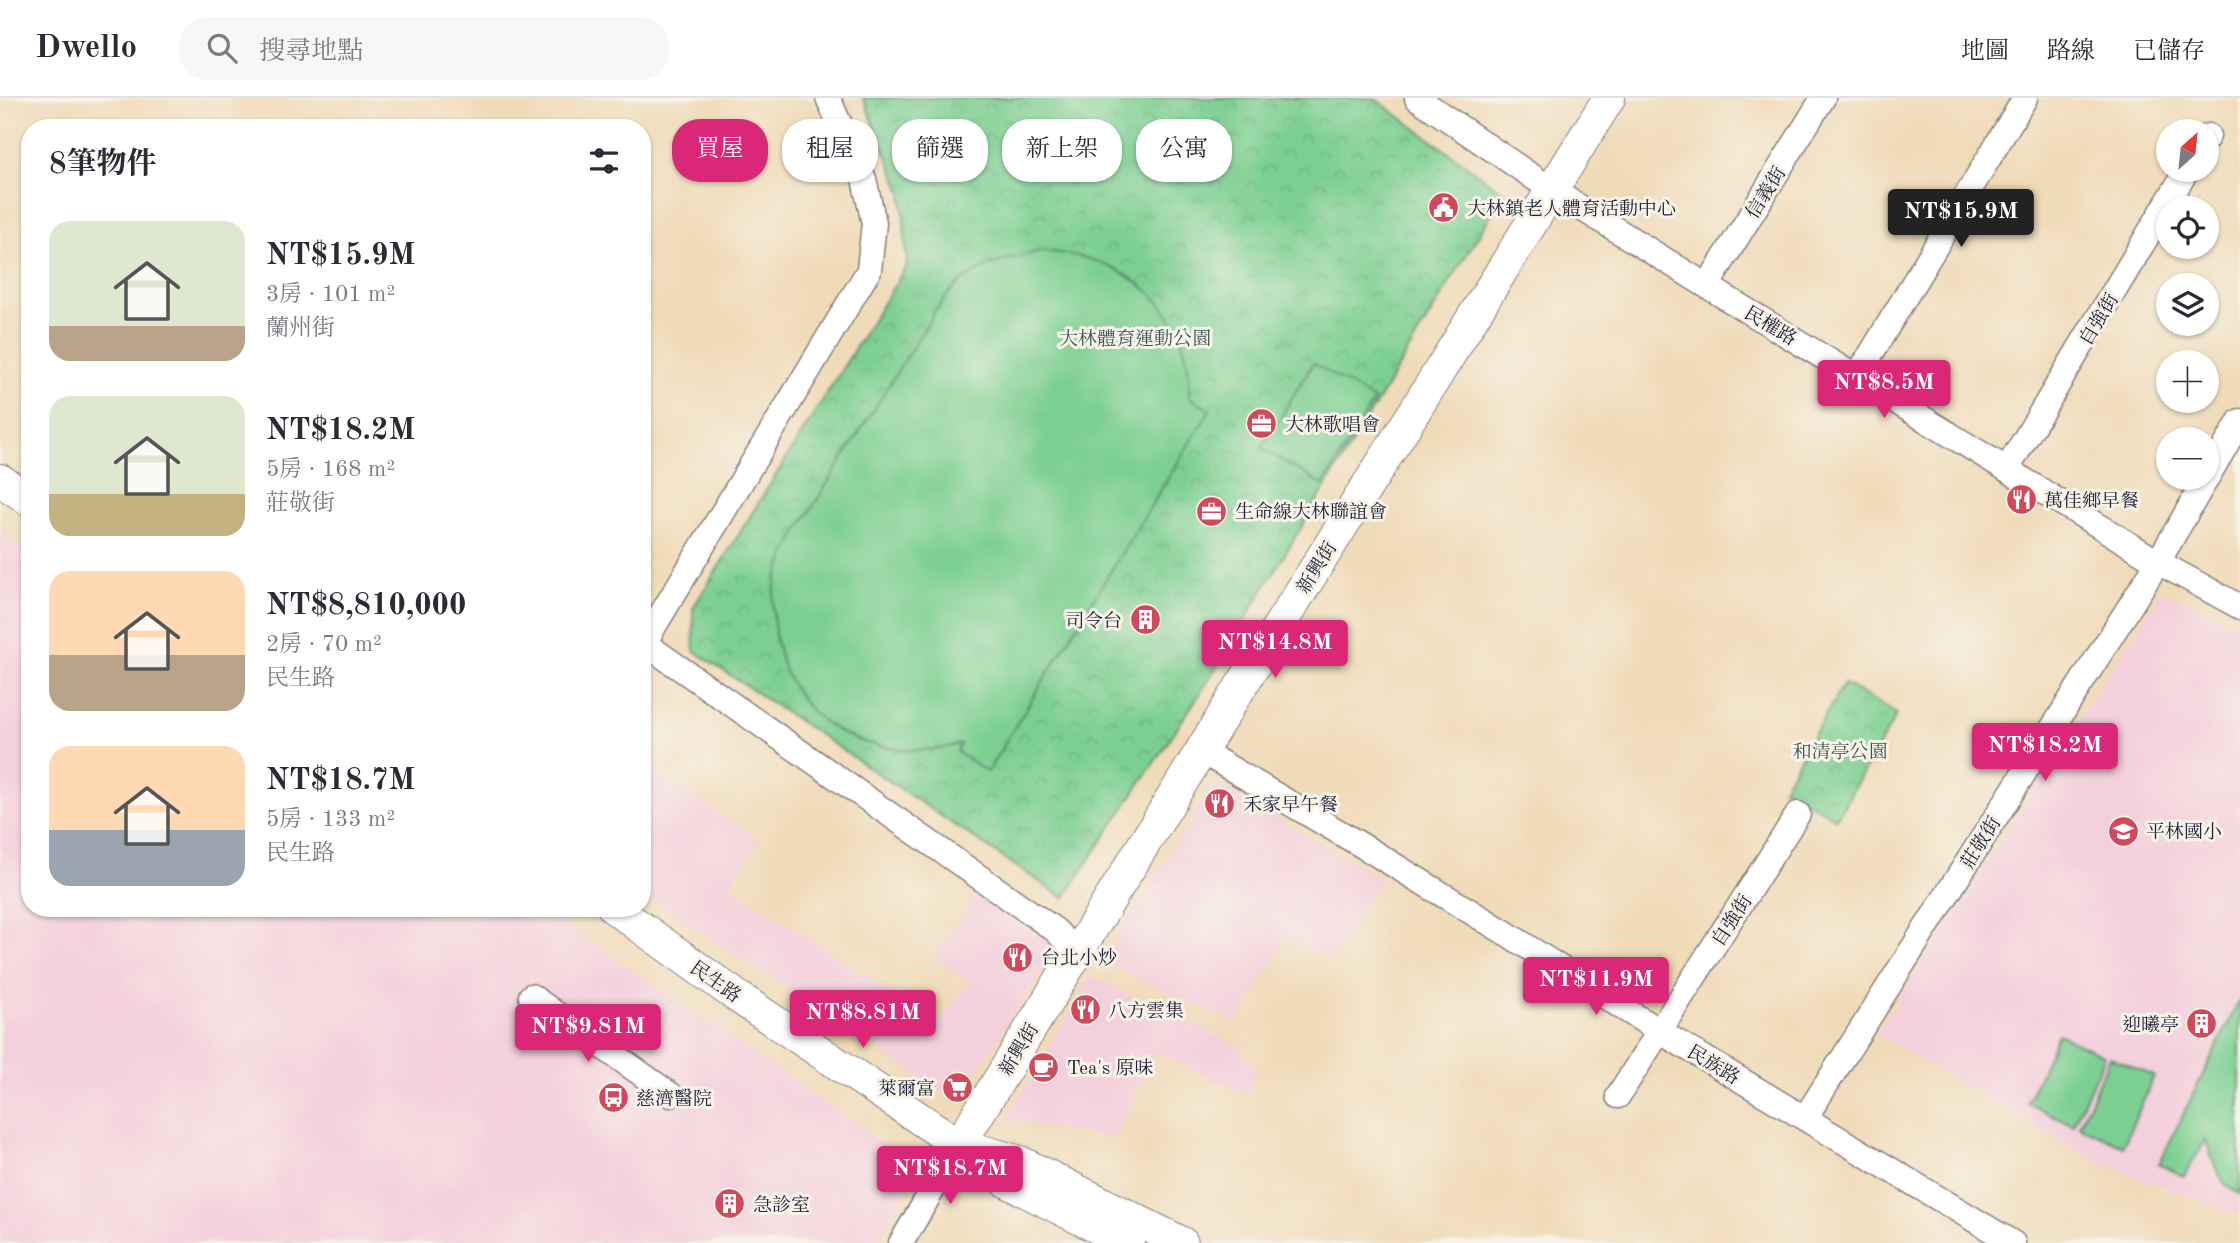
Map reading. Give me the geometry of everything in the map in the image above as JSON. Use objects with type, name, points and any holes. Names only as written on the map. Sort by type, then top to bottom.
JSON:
[{"type":"main road","name":"新興街","points":[[959,1146],[1201,751],[1609,98]]},
{"type":"main road","points":[[0,480],[21,494]]},
{"type":"main road","name":"民生路","points":[[627,917],[738,997],[1008,1182],[1128,1243]]},
{"type":"main road","name":"民生路","points":[[959,1146],[1020,1162],[1182,1243]]},
{"type":"street","points":[[651,631],[869,270],[874,223],[864,179],[828,98]]},
{"type":"street","name":"民權路","points":[[1417,98],[1552,190],[1707,286],[2158,562],[2240,607]]},
{"type":"street","name":"信義街","points":[[1707,286],[1823,98]]},
{"type":"street","points":[[1857,377],[2025,98]]},
{"type":"street","name":"自強街","points":[[2007,468],[2181,182]]},
{"type":"street","name":"莊敬街","points":[[1805,1118],[2158,562],[2240,421]]},
{"type":"street","points":[[651,648],[1055,930],[1077,952]]},
{"type":"street","name":"民族路","points":[[1201,751],[1486,921],[1659,1031],[2013,1243]]},
{"type":"street","name":"自強街","points":[[1618,1096],[1798,814]]},
{"type":"street","points":[[531,996],[671,1095]]},
{"type":"street","points":[[901,1243],[959,1146]]},
{"type":"shaded area","points":[[0,534],[21,549],[21,917],[556,917],[919,1168],[875,1243],[0,1243]]},
{"type":"shaded area","name":"平林國小","points":[[2162,591],[2240,628],[2240,1216],[2091,1159],[1876,1034]]},
{"type":"shaded area","points":[[651,768],[760,840],[730,886],[940,1024],[969,981],[935,958],[976,895],[1058,949],[957,1101],[651,899]]},
{"type":"shaded area","points":[[1215,783],[1381,879],[1333,960],[1287,937],[1237,1023],[1101,962]]},
{"type":"shaded area","points":[[1091,976],[1238,1046],[1257,1070],[1247,1095],[1156,1052],[1114,1140],[1006,1119]]},
{"type":"green space","name":"大林體育運動公園","points":[[863,98],[1374,98],[1504,193],[1203,689],[1064,898],[694,651],[693,608],[907,265],[902,192],[898,182],[988,182],[988,119],[892,119],[892,168],[878,134],[878,119],[872,119]]},
{"type":"green space","points":[[1042,251],[1073,255],[1102,263],[1149,292],[1167,313],[1180,337],[1188,365],[1189,397],[1210,410],[987,772],[957,752],[960,744],[926,750],[891,748],[864,742],[821,719],[804,702],[781,660],[775,634],[773,597],[782,566],[800,527],[951,290],[984,268]]},
{"type":"green space","points":[[1313,363],[1374,400],[1323,485],[1262,448]]},
{"type":"green space","name":"和清亭公園","points":[[1844,683],[1897,714],[1836,819],[1783,788]]},
{"type":"green space","points":[[2240,999],[2240,1194],[2222,1178],[2206,1140],[2184,1176],[2159,1164]]},
{"type":"green space","points":[[2058,1034],[2105,1056],[2073,1125],[2027,1103]]},
{"type":"green space","points":[[2110,1057],[2154,1076],[2123,1146],[2079,1126]]},
{"type":"place","name":"大林鎮老人體育活動中心","points":[[1444,208]]},
{"type":"place","name":"大林歌唱會","points":[[1262,424]]},
{"type":"place","name":"萬佳鄉早餐","points":[[2021,500]]},
{"type":"place","name":"生命線大林聯誼會","points":[[1212,511]]},
{"type":"place","name":"司令台","points":[[1145,620]]},
{"type":"place","name":"禾家早午餐","points":[[1220,804]]},
{"type":"place","name":"平林國小","points":[[2123,831]]},
{"type":"place","name":"台北小炒","points":[[1018,957]]},
{"type":"place","name":"八方雲集","points":[[1085,1010]]},
{"type":"place","name":"迎曦亭","points":[[2202,1024]]},
{"type":"place","name":"Tea's 原味","points":[[1044,1067]]},
{"type":"place","name":"萊爾富","points":[[958,1088]]},
{"type":"place","name":"慈濟醫院","points":[[613,1098]]},
{"type":"place","name":"急診室","points":[[730,1204]]}]
